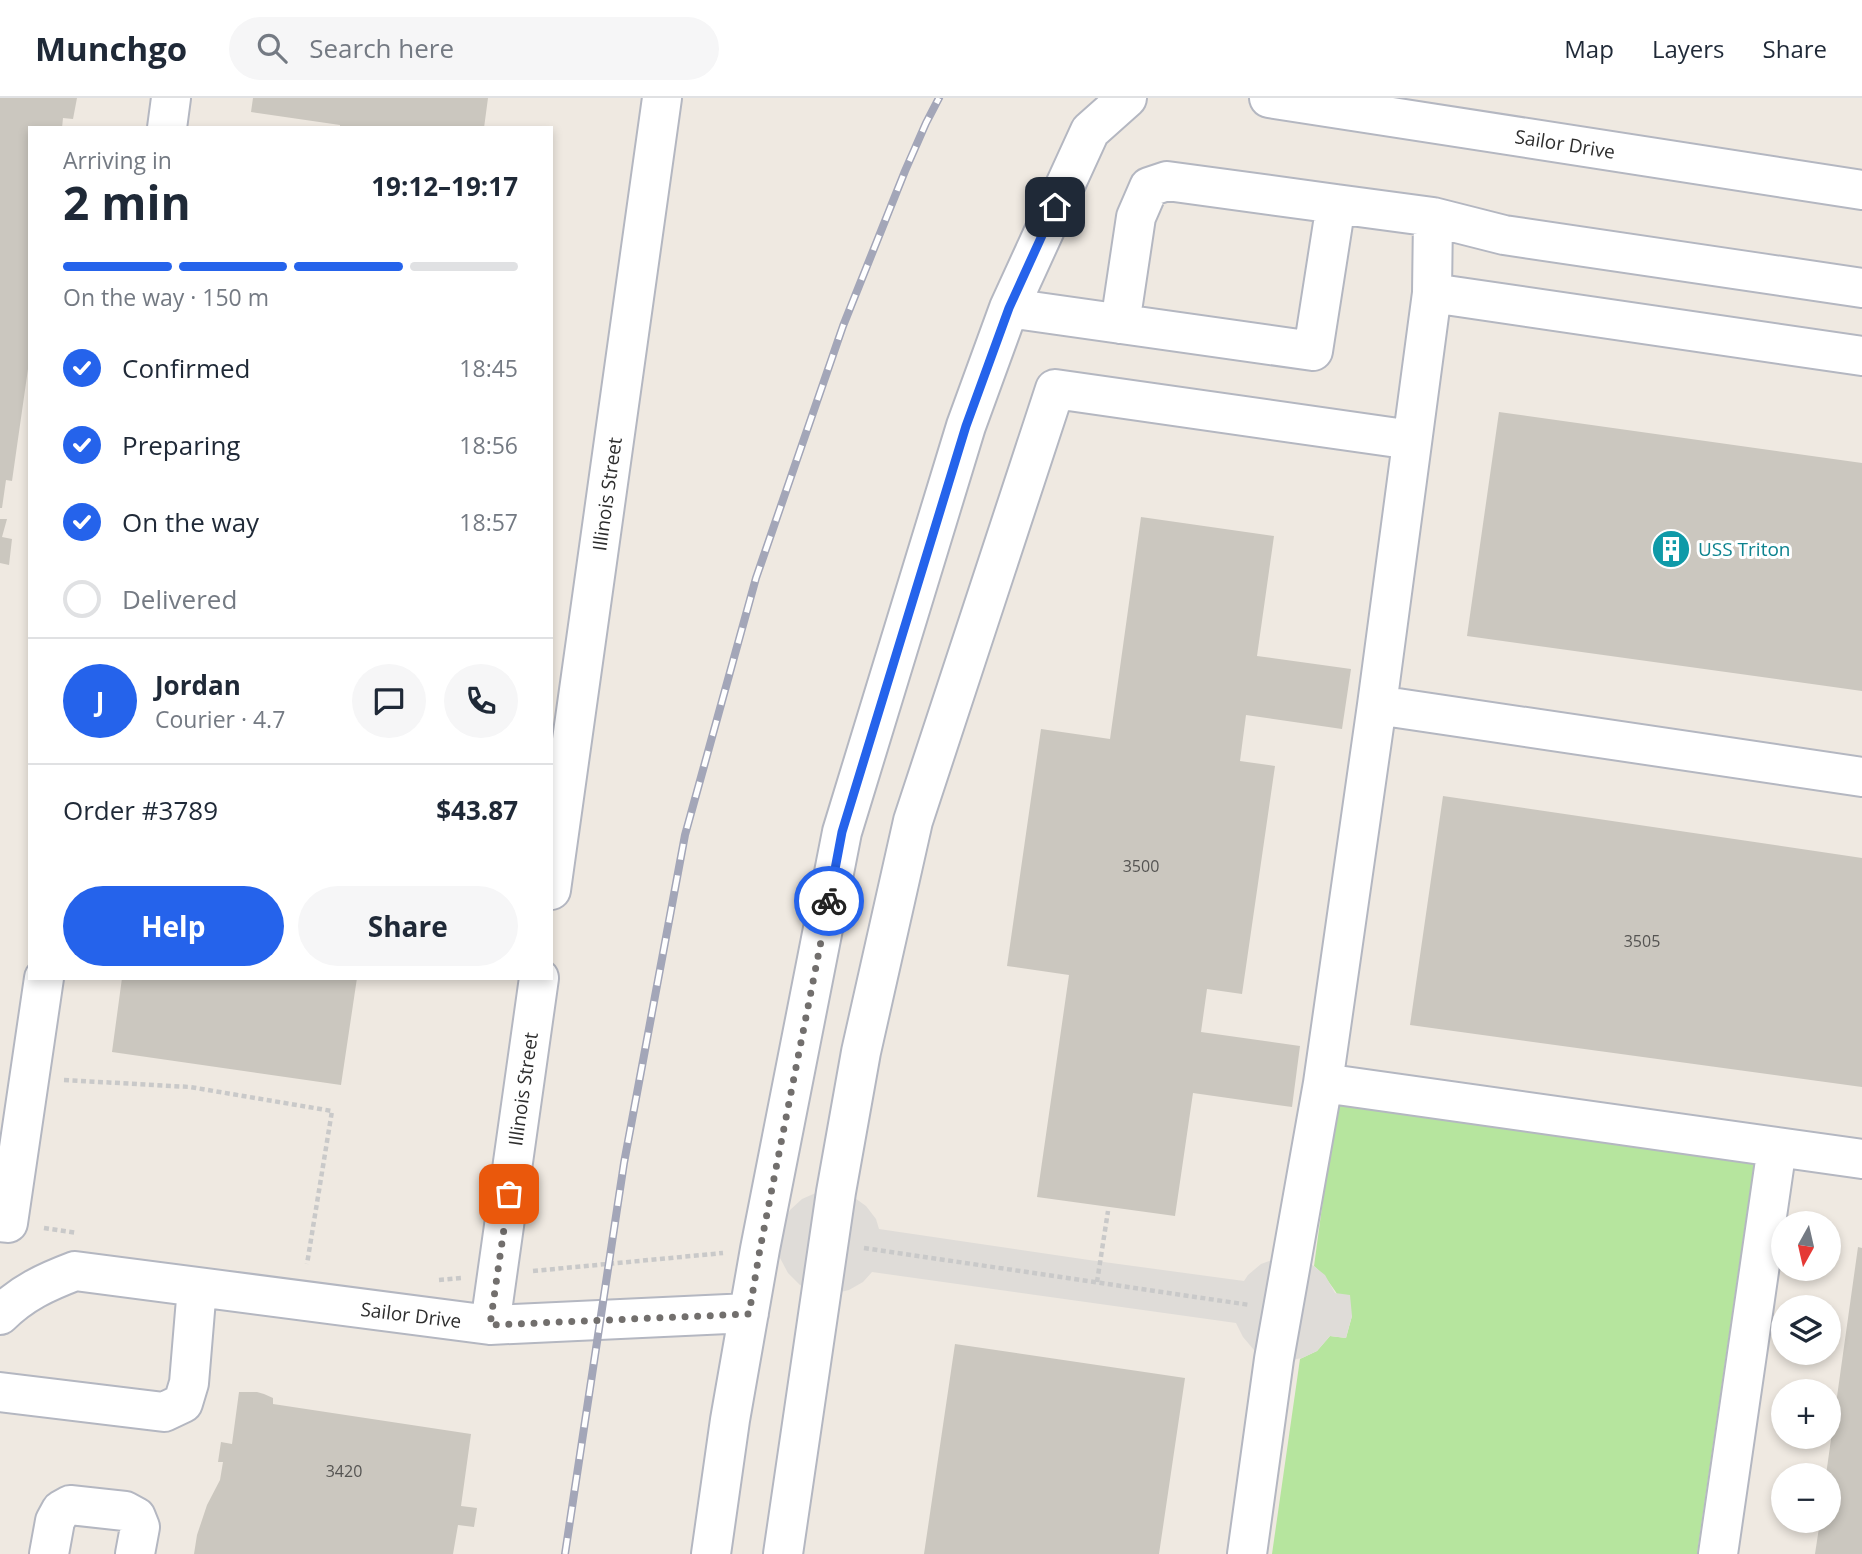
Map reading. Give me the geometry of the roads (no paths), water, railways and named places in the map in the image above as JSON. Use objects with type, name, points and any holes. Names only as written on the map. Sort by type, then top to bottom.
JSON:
[{"type":"street","points":[[167,126],[171,98]]},
{"type":"street","name":"Illinois Street","points":[[553,876],[662,98]]},
{"type":"street","points":[[710,1554],[760,1249],[842,832],[966,426],[1009,308],[1090,131],[1127,98]]},
{"type":"street","name":"Sailor Drive","points":[[1269,98],[1862,190]]},
{"type":"street","points":[[1120,324],[1136,217],[1150,187],[1167,180],[1433,217],[1504,235],[1862,288]]},
{"type":"street","points":[[1009,308],[1313,351],[1336,204]]},
{"type":"street","points":[[1247,1554],[1274,1359],[1323,1083],[1377,705],[1432,293],[1433,217]]},
{"type":"street","points":[[1432,293],[1862,356]]},
{"type":"street","points":[[783,1554],[836,1192],[861,1052],[913,821],[1055,389],[1412,440]]},
{"type":"street","points":[[1377,705],[1862,777]]},
{"type":"street","points":[[4,1223],[44,980]]},
{"type":"street","name":"Illinois Street","points":[[490,1325],[539,980]]},
{"type":"street","points":[[1323,1083],[1862,1159]]},
{"type":"street","points":[[1718,1554],[1777,1147]]},
{"type":"street","name":"Sailor Drive","points":[[0,1315],[14,1301],[41,1284],[75,1271],[490,1325],[749,1314]]},
{"type":"street","points":[[0,1392],[164,1412],[183,1403],[189,1383],[197,1287]]},
{"type":"street","points":[[49,1554],[55,1521],[61,1510],[70,1505],[125,1511],[136,1517],[140,1527],[135,1554]]},
{"type":"railway","points":[[565,1554],[624,1163],[685,835],[756,578],[843,326],[905,171],[939,98]]},
{"type":"place","name":"USS Triton","points":[[1671,549]]}]
